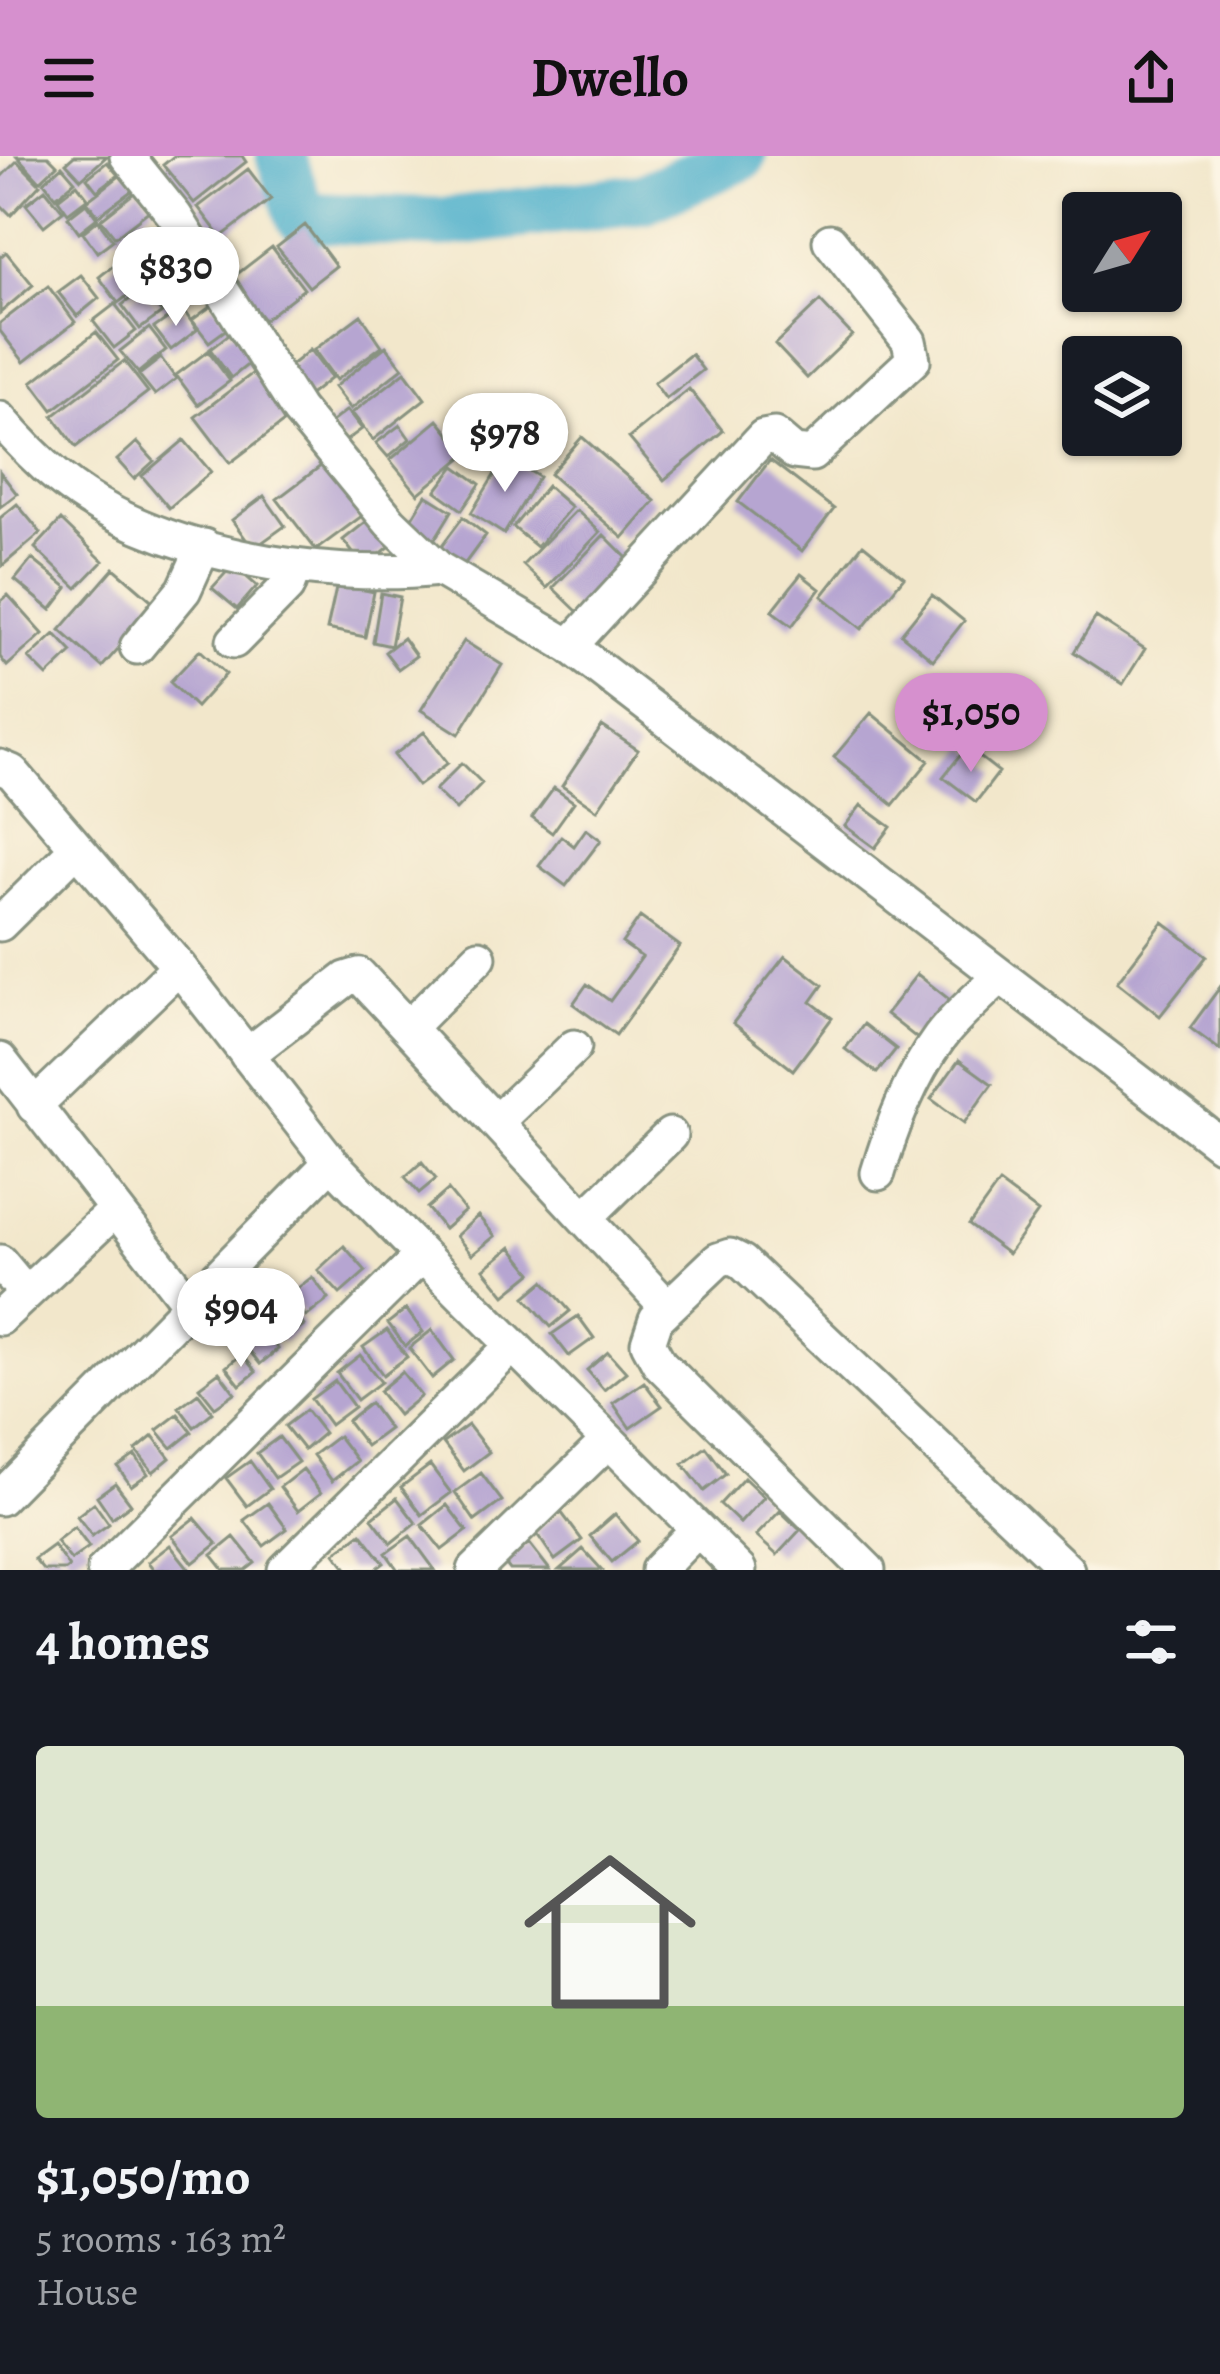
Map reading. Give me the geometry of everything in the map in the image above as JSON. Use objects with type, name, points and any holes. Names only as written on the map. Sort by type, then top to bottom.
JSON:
[{"type":"street","points":[[127,156],[175,216],[298,410],[390,522],[439,569],[570,646],[1220,1144]]},
{"type":"street","points":[[570,646],[763,437],[774,435],[794,452],[812,454],[913,360],[909,341],[830,241]]},
{"type":"street","points":[[0,419],[62,481],[127,520],[204,546],[295,566],[389,574],[439,569]]},
{"type":"street","points":[[137,647],[184,590],[204,546]]},
{"type":"street","points":[[234,640],[287,586],[295,566]]},
{"type":"street","points":[[0,767],[12,772],[179,967],[331,1162],[739,1570]]},
{"type":"street","points":[[0,924],[77,848]]},
{"type":"street","points":[[409,1027],[479,957]]},
{"type":"street","points":[[34,1106],[179,967]]},
{"type":"street","points":[[247,1055],[359,974],[667,1307]]},
{"type":"street","points":[[878,1173],[891,1130],[920,1070],[942,1035],[999,977]]},
{"type":"street","points":[[496,1122],[574,1047]]},
{"type":"street","points":[[0,1060],[191,1306]]},
{"type":"street","points":[[585,1218],[670,1135]]},
{"type":"street","points":[[0,1498],[331,1162]]},
{"type":"street","points":[[0,1318],[114,1210]]},
{"type":"street","points":[[104,1570],[422,1255]]},
{"type":"street","points":[[868,1570],[659,1363],[648,1343],[656,1319],[718,1260],[730,1256],[742,1262],[1067,1570]]},
{"type":"street","points":[[0,1262],[25,1292]]},
{"type":"street","points":[[285,1570],[512,1347]]},
{"type":"street","points":[[475,1570],[607,1442]]},
{"type":"street","points":[[658,1570],[698,1530]]},
{"type":"building","points":[[17,156],[48,156],[57,165],[40,181]]},
{"type":"building","points":[[74,156],[107,156],[81,179],[66,163]]},
{"type":"building","points":[[174,156],[242,156],[246,162],[194,203],[163,165]]},
{"type":"building","points":[[17,161],[40,184],[11,215],[0,204],[0,178]]},
{"type":"building","points":[[107,162],[118,175],[97,191],[87,178]]},
{"type":"building","points":[[62,166],[75,181],[56,197],[44,182]]},
{"type":"building","points":[[248,169],[271,199],[221,237],[198,207]]},
{"type":"building","points":[[126,171],[138,186],[98,216],[87,201]]},
{"type":"building","points":[[77,184],[88,198],[68,213],[58,199]]},
{"type":"building","points":[[45,189],[63,211],[44,226],[26,204]]},
{"type":"building","points":[[139,189],[154,207],[115,237],[101,219]]},
{"type":"building","points":[[86,203],[97,218],[79,232],[68,217]]},
{"type":"building","points":[[98,220],[113,240],[97,252],[83,232]]},
{"type":"building","points":[[166,224],[187,252],[141,286],[120,259]]},
{"type":"building","points":[[305,225],[336,266],[309,287],[277,247]]},
{"type":"building","points":[[272,247],[304,289],[264,320],[232,278]]},
{"type":"building","points":[[6,252],[33,285],[0,313],[0,257]]},
{"type":"building","points":[[190,255],[210,281],[167,313],[147,287]]},
{"type":"building","points":[[119,261],[139,287],[118,303],[99,277]]},
{"type":"building","points":[[81,275],[99,298],[77,316],[58,292]]},
{"type":"building","points":[[48,286],[75,322],[24,362],[0,331],[0,323]]},
{"type":"building","points":[[143,289],[162,313],[140,329],[122,305]]},
{"type":"building","points":[[820,301],[852,335],[807,378],[775,344]]},
{"type":"building","points":[[115,304],[136,331],[114,348],[93,321]]},
{"type":"building","points":[[214,304],[231,326],[209,342],[192,320]]},
{"type":"building","points":[[182,308],[197,330],[171,350],[154,328]]},
{"type":"building","points":[[361,315],[382,346],[336,380],[314,350]]},
{"type":"building","points":[[149,328],[166,350],[138,373],[120,351]]},
{"type":"building","points":[[233,331],[255,359],[231,378],[210,349]]},
{"type":"building","points":[[96,332],[118,360],[53,410],[32,382]]},
{"type":"building","points":[[386,346],[403,368],[351,409],[334,387]]},
{"type":"building","points":[[310,350],[331,378],[307,397],[286,369]]},
{"type":"building","points":[[208,351],[230,381],[198,405],[176,375]]},
{"type":"building","points":[[691,354],[703,370],[666,399],[654,383]]},
{"type":"building","points":[[161,358],[176,379],[155,395],[139,375]]},
{"type":"building","points":[[124,361],[148,392],[76,447],[53,416]]},
{"type":"building","points":[[405,372],[425,399],[373,440],[352,413]]},
{"type":"building","points":[[253,373],[288,419],[230,463],[195,417]]},
{"type":"building","points":[[689,389],[723,431],[664,480],[629,438]]},
{"type":"building","points":[[347,410],[362,429],[343,443],[329,424]]},
{"type":"building","points":[[438,420],[466,454],[418,494],[390,460]]},
{"type":"building","points":[[400,425],[410,439],[388,457],[376,443]]},
{"type":"building","points":[[582,437],[655,501],[623,538],[550,474]]},
{"type":"building","points":[[184,440],[211,472],[169,508],[142,476]]},
{"type":"building","points":[[137,442],[154,461],[134,479],[117,460]]},
{"type":"building","points":[[506,456],[539,477],[504,534],[471,513]]},
{"type":"building","points":[[770,460],[834,509],[802,551],[738,502]]},
{"type":"building","points":[[326,462],[366,513],[316,550],[277,499]]},
{"type":"building","points":[[455,466],[480,484],[462,510],[436,491]]},
{"type":"building","points":[[0,472],[17,494],[0,507]]},
{"type":"building","points":[[547,486],[571,507],[537,547],[513,527]]},
{"type":"building","points":[[426,495],[452,511],[433,542],[407,526]]},
{"type":"building","points":[[264,496],[285,526],[253,549],[232,520]]},
{"type":"building","points":[[17,504],[41,533],[2,566],[0,518]]},
{"type":"building","points":[[576,510],[600,532],[547,588],[523,565]]},
{"type":"building","points":[[372,517],[394,543],[364,567],[343,540]]},
{"type":"building","points":[[463,517],[486,535],[463,566],[440,548]]},
{"type":"building","points":[[61,520],[103,561],[77,588],[35,548]]},
{"type":"building","points":[[604,535],[632,563],[581,615],[553,588]]},
{"type":"building","points":[[863,544],[904,577],[862,629],[822,596]]},
{"type":"building","points":[[32,559],[68,588],[51,610],[15,580]]},
{"type":"building","points":[[233,565],[257,586],[237,609],[212,588]]},
{"type":"building","points":[[114,568],[157,605],[102,667],[60,630]]},
{"type":"building","points":[[801,574],[820,589],[792,626],[772,611]]},
{"type":"building","points":[[337,584],[374,592],[365,637],[327,629]]},
{"type":"building","points":[[381,593],[400,597],[391,646],[373,642]]},
{"type":"building","points":[[8,595],[43,634],[7,666],[0,657],[0,602]]},
{"type":"building","points":[[932,595],[964,621],[933,660],[901,634]]},
{"type":"building","points":[[1096,617],[1145,649],[1123,684],[1074,652]]},
{"type":"building","points":[[55,634],[72,652],[47,676],[29,658]]},
{"type":"building","points":[[403,638],[416,656],[398,669],[385,652]]},
{"type":"building","points":[[464,641],[502,665],[459,734],[421,710]]},
{"type":"building","points":[[200,650],[226,674],[196,707],[170,682]]},
{"type":"building","points":[[871,713],[929,761],[893,805],[834,757]]},
{"type":"building","points":[[602,726],[638,750],[597,810],[562,786]]},
{"type":"building","points":[[424,732],[448,763],[418,786],[394,755]]},
{"type":"building","points":[[967,747],[999,772],[976,802],[943,777]]},
{"type":"building","points":[[462,763],[482,783],[456,810],[435,790]]},
{"type":"building","points":[[554,788],[574,802],[552,833],[532,818]]},
{"type":"building","points":[[861,805],[891,827],[875,848],[845,826]]},
{"type":"building","points":[[586,829],[601,840],[566,886],[539,866],[561,836],[574,846]]},
{"type":"building","points":[[640,917],[680,946],[616,1035],[573,1004],[587,984],[610,1001],[642,957],[622,943]]},
{"type":"building","points":[[1163,922],[1207,956],[1160,1016],[1117,982]]},
{"type":"building","points":[[785,956],[823,985],[811,1002],[832,1018],[793,1070],[733,1023]]},
{"type":"building","points":[[917,974],[950,1000],[919,1040],[886,1014]]},
{"type":"building","points":[[1220,987],[1220,1050],[1190,1028]]},
{"type":"building","points":[[864,1024],[896,1049],[877,1073],[845,1049]]},
{"type":"building","points":[[959,1060],[992,1084],[964,1123],[931,1099]]},
{"type":"building","points":[[422,1162],[436,1179],[419,1193],[405,1177]]},
{"type":"building","points":[[999,1183],[1038,1212],[1008,1254],[969,1225]]},
{"type":"building","points":[[448,1190],[465,1211],[444,1229],[427,1208]]},
{"type":"building","points":[[478,1216],[495,1236],[472,1255],[456,1236]]},
{"type":"building","points":[[344,1246],[366,1271],[340,1294],[318,1270]]},
{"type":"building","points":[[511,1247],[532,1273],[505,1295],[484,1269]]},
{"type":"building","points":[[312,1277],[329,1299],[306,1317],[289,1295]]},
{"type":"building","points":[[544,1281],[570,1311],[551,1327],[525,1297]]},
{"type":"building","points":[[287,1303],[304,1326],[282,1342],[265,1319]]},
{"type":"building","points":[[406,1309],[423,1332],[405,1346],[388,1323]]},
{"type":"building","points":[[578,1316],[594,1338],[569,1356],[552,1334]]},
{"type":"building","points":[[262,1330],[278,1349],[260,1364],[245,1345]]},
{"type":"building","points":[[387,1330],[407,1357],[383,1375],[363,1347]]},
{"type":"building","points":[[432,1330],[454,1360],[432,1378],[409,1348]]},
{"type":"building","points":[[608,1352],[626,1372],[604,1390],[587,1370]]},
{"type":"building","points":[[242,1354],[256,1372],[240,1385],[226,1367]]},
{"type":"building","points":[[360,1355],[381,1382],[357,1400],[337,1373]]},
{"type":"building","points":[[219,1372],[235,1393],[215,1407],[199,1387]]},
{"type":"building","points":[[402,1372],[421,1396],[398,1415],[379,1391]]},
{"type":"building","points":[[335,1381],[354,1407],[330,1425],[311,1399]]},
{"type":"building","points":[[644,1382],[662,1406],[630,1428],[613,1403]]},
{"type":"building","points":[[198,1393],[213,1412],[194,1427],[179,1407]]},
{"type":"building","points":[[370,1403],[389,1429],[366,1446],[347,1421]]},
{"type":"building","points":[[306,1410],[324,1433],[304,1450],[285,1426]]},
{"type":"building","points":[[178,1414],[192,1432],[172,1448],[157,1430]]},
{"type":"building","points":[[468,1425],[489,1452],[464,1471],[443,1443]]},
{"type":"building","points":[[153,1436],[170,1458],[153,1472],[136,1450]]},
{"type":"building","points":[[338,1436],[357,1461],[332,1481],[313,1455]]},
{"type":"building","points":[[279,1437],[298,1462],[275,1478],[257,1453]]},
{"type":"building","points":[[706,1447],[726,1474],[704,1491],[683,1464]]},
{"type":"building","points":[[135,1455],[148,1474],[131,1486],[118,1467]]},
{"type":"building","points":[[250,1461],[270,1489],[247,1506],[226,1478]]},
{"type":"building","points":[[430,1465],[451,1493],[422,1515],[401,1487]]},
{"type":"building","points":[[303,1469],[321,1493],[298,1511],[280,1487]]},
{"type":"building","points":[[481,1473],[502,1501],[475,1521],[455,1492]]},
{"type":"building","points":[[744,1478],[764,1497],[740,1523],[720,1504]]},
{"type":"building","points":[[115,1483],[131,1504],[112,1518],[97,1496]]},
{"type":"building","points":[[397,1498],[416,1523],[391,1543],[372,1518]]},
{"type":"building","points":[[94,1503],[109,1524],[92,1536],[77,1516]]},
{"type":"building","points":[[268,1503],[287,1529],[264,1546],[244,1520]]},
{"type":"building","points":[[447,1505],[467,1531],[442,1550],[422,1525]]},
{"type":"building","points":[[780,1511],[800,1530],[777,1555],[756,1536]]},
{"type":"building","points":[[561,1512],[582,1540],[555,1560],[535,1531]]},
{"type":"building","points":[[615,1514],[638,1541],[612,1562],[590,1536]]},
{"type":"building","points":[[195,1518],[217,1544],[193,1563],[172,1536]]},
{"type":"building","points":[[74,1527],[89,1547],[71,1560],[56,1541]]},
{"type":"building","points":[[361,1533],[384,1563],[375,1570],[348,1570],[335,1553]]},
{"type":"building","points":[[410,1536],[435,1570],[398,1570],[386,1553]]},
{"type":"building","points":[[234,1537],[255,1563],[246,1570],[224,1570],[212,1555]]},
{"type":"building","points":[[529,1543],[550,1570],[510,1570],[504,1562]]},
{"type":"building","points":[[53,1545],[69,1567],[65,1570],[43,1570],[34,1559]]},
{"type":"building","points":[[170,1545],[190,1570],[154,1570],[148,1562]]},
{"type":"building","points":[[583,1549],[602,1570],[559,1570]]},
{"type":"waterway","points":[[281,156],[301,217],[443,223],[644,198],[741,156]]}]
